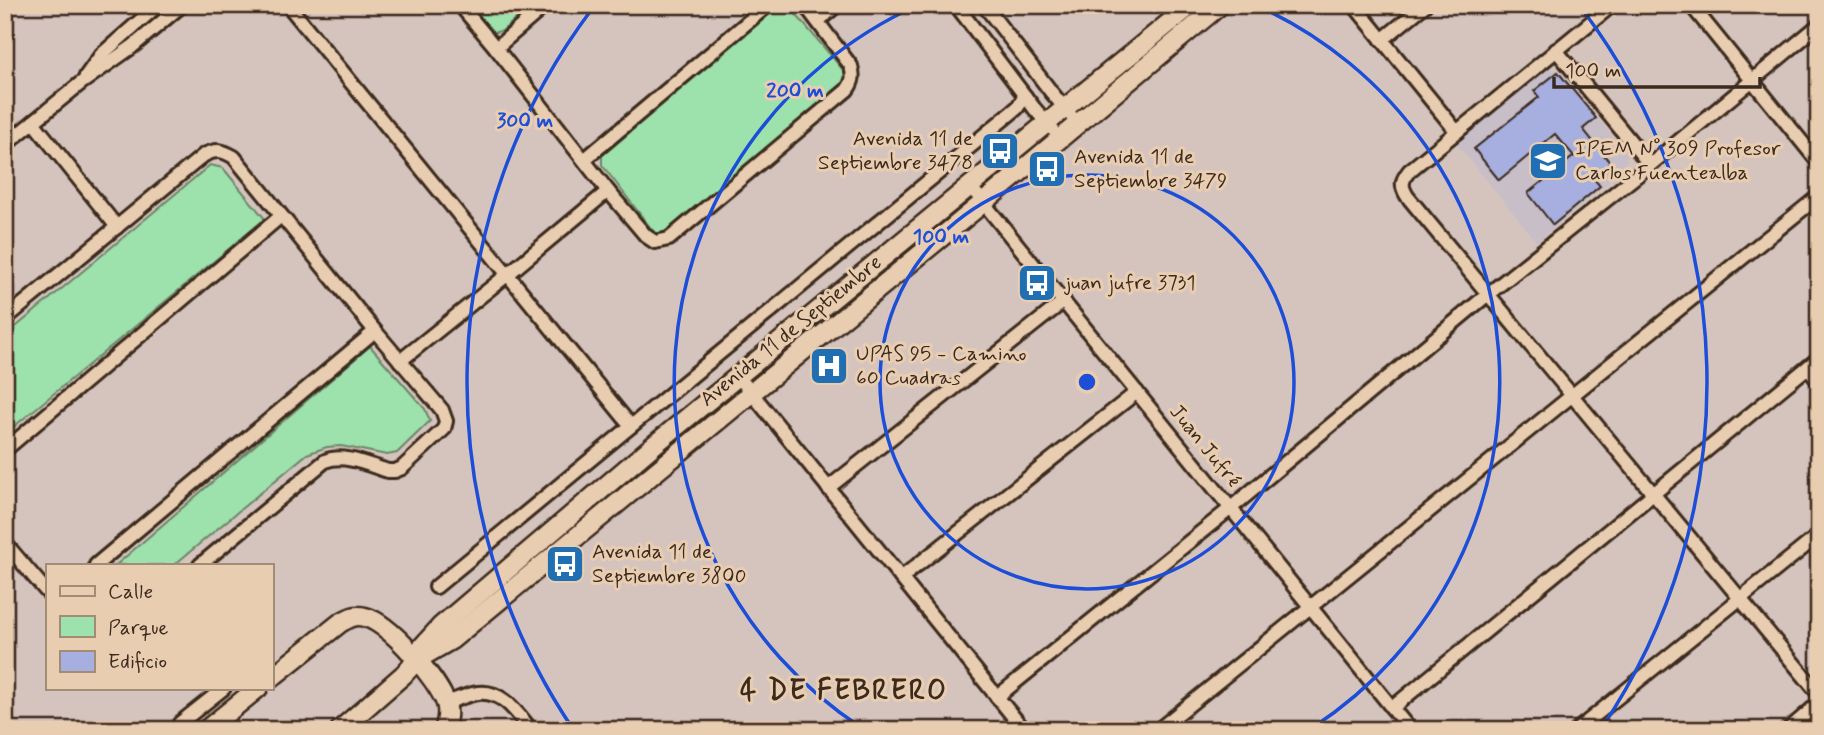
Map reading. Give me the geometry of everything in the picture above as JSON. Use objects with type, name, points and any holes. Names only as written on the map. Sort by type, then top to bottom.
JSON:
[{"type":"main road","name":"Avenida 11 de Septiembre","points":[[418,659],[421,648],[441,626],[738,376],[1191,5]]},
{"type":"main road","name":"Avenida 11 de Septiembre","points":[[340,730],[418,659],[451,640],[1220,5]]},
{"type":"main road","points":[[273,676],[340,623],[351,617],[369,617],[382,625],[418,659],[446,703],[448,716],[444,730]]},
{"type":"main road","points":[[206,730],[256,690]]},
{"type":"street","points":[[81,83],[101,55],[158,5]]},
{"type":"street","points":[[5,145],[182,5]]},
{"type":"street","points":[[288,5],[631,426]]},
{"type":"street","points":[[460,5],[608,191],[646,236],[655,242],[669,239],[852,83],[851,66],[805,5]]},
{"type":"street","points":[[496,48],[546,5]]},
{"type":"street","points":[[584,160],[768,5]]},
{"type":"street","points":[[818,21],[837,5]]},
{"type":"street","points":[[956,5],[1060,139]]},
{"type":"street","points":[[984,5],[1078,124]]},
{"type":"street","points":[[1354,5],[1457,132]]},
{"type":"street","points":[[1382,40],[1424,5]]},
{"type":"street","points":[[1612,5],[1409,171],[1403,177],[1402,186],[1487,295],[1819,694]]},
{"type":"street","points":[[1691,5],[1819,163]]},
{"type":"street","points":[[997,696],[1231,508],[1487,295],[1753,82],[1819,25]]},
{"type":"street","points":[[1556,50],[1650,165]]},
{"type":"street","points":[[436,587],[1017,108],[1025,96]]},
{"type":"street","points":[[33,122],[117,227]]},
{"type":"street","points":[[5,319],[204,155],[214,150],[224,150],[234,158],[442,410],[446,421],[444,429],[402,468],[388,471],[343,457],[325,461],[201,564]]},
{"type":"street","name":"Juan Jufré","points":[[970,186],[1410,730]]},
{"type":"street","points":[[400,361],[608,191]]},
{"type":"street","points":[[1158,730],[1819,196]]},
{"type":"street","points":[[5,450],[281,216]]},
{"type":"street","points":[[828,488],[1064,301]]},
{"type":"street","points":[[97,564],[375,331]]},
{"type":"street","points":[[1392,708],[1819,358]]},
{"type":"street","points":[[1808,368],[1819,382]]},
{"type":"street","points":[[738,376],[1024,730]]},
{"type":"street","points":[[901,578],[1137,392]]},
{"type":"street","points":[[1577,730],[1819,535]]},
{"type":"street","points":[[5,543],[46,591]]},
{"type":"street","points":[[180,723],[221,690]]},
{"type":"street","points":[[446,703],[478,693],[499,697],[510,704],[531,730]]},
{"type":"street","points":[[1788,730],[1819,703]]},
{"type":"shaded area","name":"IPEM N° 309 Profesor Carlos Fuentealba","points":[[1546,69],[1558,70],[1627,154],[1626,167],[1537,242],[1456,143]]},
{"type":"green space","points":[[468,5],[532,5],[502,31],[489,33]]},
{"type":"green space","points":[[777,5],[788,5],[844,71],[846,78],[842,85],[666,231],[659,234],[654,232],[602,165],[602,156]]},
{"type":"green space","points":[[210,165],[223,168],[265,219],[5,434],[5,336]]},
{"type":"green space","points":[[370,346],[425,409],[430,421],[397,453],[387,455],[341,446],[327,447],[307,454],[175,564],[117,564]]},
{"type":"building","points":[[1558,72],[1596,118],[1583,129],[1612,165],[1595,180],[1600,186],[1553,225],[1528,193],[1574,156],[1555,134],[1499,180],[1474,149],[1539,97],[1534,91]]},
{"type":"place","name":"Avenida 11 de Septiembre 3478","points":[[1000,151]]},
{"type":"place","name":"IPEM N° 309 Profesor Carlos Fuentealba","points":[[1548,161]]},
{"type":"place","name":"Avenida 11 de Septiembre 3479","points":[[1047,169]]},
{"type":"place","name":"juan jufre 3731","points":[[1037,283]]},
{"type":"place","name":"UPAS 95 - Camino 60 Cuadras","points":[[829,366]]},
{"type":"place","name":"Avenida 11 de Septiembre 3800","points":[[565,564]]},
{"type":"district","name":"4 DE FEBRERO","points":[[844,691]]}]
